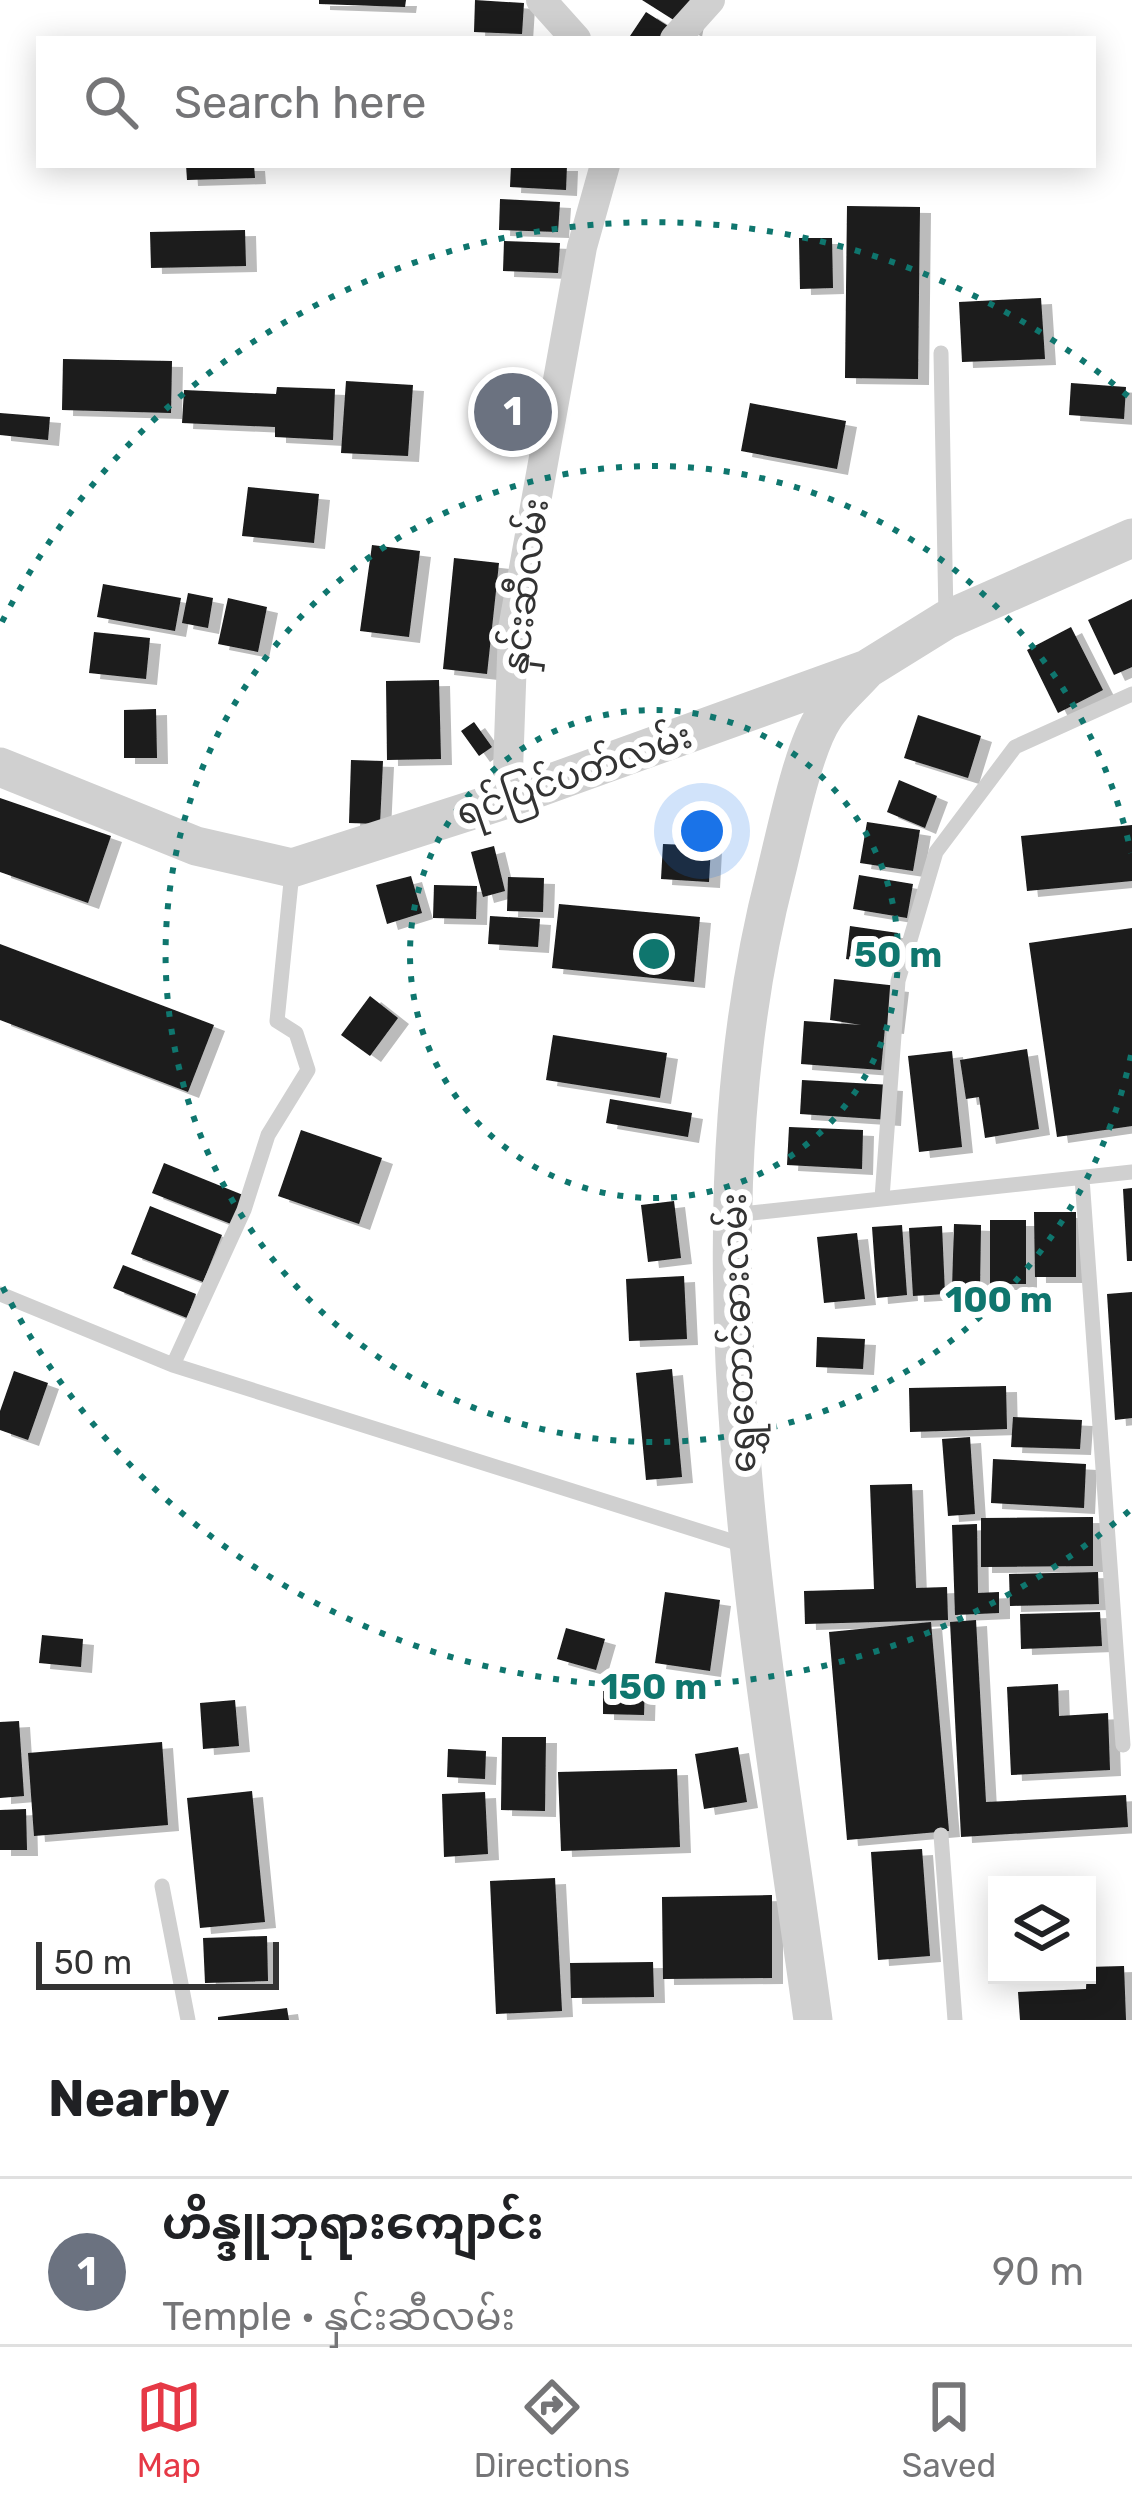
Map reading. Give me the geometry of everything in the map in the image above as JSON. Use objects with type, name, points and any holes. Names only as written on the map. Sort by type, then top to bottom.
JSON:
[{"type":"street","points":[[541,0],[573,36]]},
{"type":"street","points":[[678,36],[710,0]]},
{"type":"street","name":"နှင်းဆီလမ်း","points":[[507,799],[513,629],[582,247],[604,168]]},
{"type":"street","name":"ရင်ပြင်ပတ်လမ်း","points":[[292,868],[507,799],[867,670],[946,620],[1132,538]]},
{"type":"street","name":"ရွှေတောင်ဓားလမ်း","points":[[813,2020],[748,1546],[730,1215],[744,1033],[766,911],[796,793],[822,718],[867,670]]},
{"type":"street","points":[[0,767],[196,846],[292,868]]},
{"type":"lane","points":[[941,353],[946,620]]},
{"type":"lane","points":[[882,1198],[898,981],[936,852],[1015,747],[1132,694]]},
{"type":"lane","points":[[173,1364],[244,1210],[268,1135],[308,1070],[296,1033],[277,1021],[292,868]]},
{"type":"lane","points":[[730,1215],[1132,1172]]},
{"type":"lane","points":[[1082,1178],[1123,1745]]},
{"type":"lane","points":[[0,1294],[173,1364],[748,1546]]},
{"type":"lane","points":[[941,1835],[955,2020]]},
{"type":"lane","points":[[162,1886],[188,2020]]},
{"type":"building","points":[[319,0],[406,0],[405,7],[319,4]]},
{"type":"building","points":[[475,0],[524,3],[522,34],[474,32]]},
{"type":"building","points":[[642,0],[697,0],[691,31]]},
{"type":"building","points":[[646,12],[679,33],[677,36],[630,36]]},
{"type":"building","points":[[186,168],[254,168],[255,178],[187,180]]},
{"type":"building","points":[[511,168],[567,168],[566,190],[510,187]]},
{"type":"building","points":[[500,199],[560,202],[558,232],[499,230]]},
{"type":"building","points":[[847,206],[920,207],[918,379],[845,378]]},
{"type":"building","points":[[245,230],[246,266],[151,268],[150,232]]},
{"type":"building","points":[[799,238],[832,238],[833,288],[800,289]]},
{"type":"building","points":[[504,241],[560,243],[558,273],[503,271]]},
{"type":"building","points":[[1041,298],[1045,359],[962,362],[959,302]]},
{"type":"building","points":[[63,359],[172,361],[171,413],[62,410]]},
{"type":"building","points":[[346,381],[413,385],[408,456],[341,453]]},
{"type":"building","points":[[1071,383],[1126,387],[1124,419],[1069,415]]},
{"type":"building","points":[[277,387],[335,389],[333,440],[275,437],[275,427],[182,423],[184,390],[276,394]]},
{"type":"building","points":[[750,403],[846,421],[837,469],[741,451]]},
{"type":"building","points":[[0,413],[50,417],[48,440],[0,435]]},
{"type":"building","points":[[248,487],[319,494],[314,543],[242,536]]},
{"type":"building","points":[[372,545],[420,551],[409,637],[360,631]]},
{"type":"building","points":[[454,558],[499,563],[487,674],[443,669]]},
{"type":"building","points":[[103,584],[181,598],[175,631],[97,617]]},
{"type":"building","points":[[188,593],[213,598],[208,628],[182,623]]},
{"type":"building","points":[[228,598],[267,607],[258,652],[218,644]]},
{"type":"building","points":[[1132,599],[1132,667],[1114,675],[1088,620]]},
{"type":"building","points":[[1071,627],[1103,690],[1058,713],[1027,650]]},
{"type":"building","points":[[94,632],[150,638],[146,679],[89,673]]},
{"type":"building","points":[[439,680],[441,759],[387,760],[386,681]]},
{"type":"building","points":[[156,709],[157,758],[124,758],[124,710]]},
{"type":"building","points":[[918,715],[981,736],[968,778],[904,758]]},
{"type":"building","points":[[474,722],[492,747],[479,756],[461,731]]},
{"type":"building","points":[[351,760],[383,761],[380,824],[349,823]]},
{"type":"building","points":[[899,780],[937,796],[925,828],[887,812]]},
{"type":"building","points":[[0,798],[111,836],[88,903],[0,872]]},
{"type":"building","points":[[867,822],[920,830],[913,871],[860,863]]},
{"type":"building","points":[[1132,825],[1132,881],[1027,891],[1021,836]]},
{"type":"building","points":[[663,844],[711,846],[709,882],[661,879]]},
{"type":"building","points":[[494,846],[505,891],[483,897],[471,852]]},
{"type":"building","points":[[859,875],[913,884],[907,918],[853,909]]},
{"type":"building","points":[[411,876],[422,913],[387,924],[376,885]]},
{"type":"building","points":[[508,877],[544,878],[543,912],[507,911]]},
{"type":"building","points":[[434,885],[477,886],[476,919],[433,918]]},
{"type":"building","points":[[559,904],[700,917],[694,982],[552,968]]},
{"type":"building","points":[[490,916],[540,919],[538,947],[488,944]]},
{"type":"building","points":[[850,926],[898,933],[893,966],[846,959]]},
{"type":"building","points":[[1132,928],[1132,1126],[1057,1137],[1029,943]]},
{"type":"building","points":[[0,944],[214,1025],[188,1092],[0,1020]]},
{"type":"building","points":[[834,979],[898,986],[893,1028],[885,1027],[881,1070],[801,1064],[804,1021],[861,1025],[830,1020]]},
{"type":"building","points":[[370,996],[398,1018],[370,1056],[341,1035]]},
{"type":"building","points":[[553,1035],[667,1053],[660,1098],[546,1080]]},
{"type":"building","points":[[1027,1049],[1039,1129],[985,1138],[979,1097],[966,1099],[960,1060]]},
{"type":"building","points":[[952,1051],[962,1147],[919,1152],[908,1056]]},
{"type":"building","points":[[802,1080],[892,1085],[890,1120],[800,1114]]},
{"type":"building","points":[[610,1099],[692,1113],[688,1137],[606,1123]]},
{"type":"building","points":[[789,1127],[863,1130],[862,1169],[787,1165]]},
{"type":"building","points":[[301,1130],[382,1158],[359,1224],[278,1196]]},
{"type":"building","points":[[164,1163],[243,1195],[231,1224],[152,1193]]},
{"type":"building","points":[[1132,1188],[1132,1261],[1127,1261],[1123,1189]]},
{"type":"building","points":[[674,1201],[681,1258],[648,1262],[641,1205]]},
{"type":"building","points":[[150,1206],[222,1235],[203,1282],[131,1254]]},
{"type":"building","points":[[1034,1212],[1076,1212],[1076,1277],[1035,1277]]},
{"type":"building","points":[[990,1220],[1026,1220],[1026,1284],[990,1284]]},
{"type":"building","points":[[954,1224],[981,1225],[980,1289],[952,1289]]},
{"type":"building","points":[[902,1225],[907,1295],[877,1298],[872,1227]]},
{"type":"building","points":[[942,1226],[945,1294],[913,1296],[909,1228]]},
{"type":"building","points":[[857,1233],[865,1299],[824,1303],[817,1237]]},
{"type":"building","points":[[123,1265],[196,1294],[187,1318],[113,1288]]},
{"type":"building","points":[[684,1276],[687,1339],[629,1341],[626,1279]]},
{"type":"building","points":[[1132,1292],[1132,1418],[1115,1420],[1107,1294]]},
{"type":"building","points":[[817,1337],[865,1339],[863,1369],[816,1367]]},
{"type":"building","points":[[672,1369],[682,1477],[646,1480],[636,1373]]},
{"type":"building","points":[[14,1371],[48,1383],[28,1440],[0,1430],[0,1411]]},
{"type":"building","points":[[1006,1386],[1007,1429],[910,1432],[909,1388]]},
{"type":"building","points":[[1013,1417],[1082,1420],[1080,1449],[1011,1447]]},
{"type":"building","points":[[970,1437],[975,1514],[948,1516],[942,1439]]},
{"type":"building","points":[[993,1459],[1086,1464],[1084,1508],[991,1503]]},
{"type":"building","points":[[912,1484],[916,1588],[947,1587],[948,1620],[805,1624],[804,1591],[874,1589],[870,1485]]},
{"type":"building","points":[[1093,1517],[1093,1566],[981,1567],[981,1518]]},
{"type":"building","points":[[977,1524],[978,1593],[999,1592],[999,1613],[955,1615],[952,1525]]},
{"type":"building","points":[[1098,1572],[1099,1604],[1010,1606],[1009,1574]]},
{"type":"building","points":[[665,1592],[720,1600],[710,1671],[655,1663]]},
{"type":"building","points":[[1100,1612],[1102,1646],[1021,1649],[1020,1614]]},
{"type":"building","points":[[976,1620],[986,1802],[1126,1795],[1128,1827],[961,1837],[950,1622]]},
{"type":"building","points":[[931,1622],[949,1831],[847,1840],[829,1632]]},
{"type":"building","points":[[566,1628],[605,1639],[596,1670],[557,1659]]},
{"type":"building","points":[[42,1635],[83,1639],[81,1667],[39,1663]]},
{"type":"building","points":[[603,1680],[645,1681],[644,1715],[603,1714]]},
{"type":"building","points":[[1058,1684],[1059,1716],[1108,1713],[1110,1770],[1011,1775],[1007,1687]]},
{"type":"building","points":[[235,1700],[239,1746],[203,1749],[200,1703]]},
{"type":"building","points":[[19,1721],[24,1796],[0,1798],[0,1722]]},
{"type":"building","points":[[502,1737],[546,1737],[545,1811],[501,1810]]},
{"type":"building","points":[[162,1742],[168,1825],[34,1836],[28,1753]]},
{"type":"building","points":[[738,1747],[747,1802],[704,1809],[695,1754]]},
{"type":"building","points":[[448,1749],[486,1751],[485,1779],[447,1777]]},
{"type":"building","points":[[677,1769],[680,1847],[561,1851],[558,1772]]},
{"type":"building","points":[[252,1791],[265,1922],[200,1928],[187,1798]]},
{"type":"building","points":[[485,1792],[488,1854],[444,1857],[442,1794]]},
{"type":"building","points":[[26,1809],[27,1850],[0,1850],[0,1810]]},
{"type":"building","points":[[922,1849],[930,1956],[878,1960],[871,1852]]},
{"type":"building","points":[[555,1878],[562,2011],[496,2014],[490,1881]]},
{"type":"building","points":[[772,1895],[772,1978],[663,1979],[662,1897]]},
{"type":"building","points":[[267,1936],[268,1981],[205,1983],[203,1938]]},
{"type":"building","points":[[653,1962],[654,1997],[571,1998],[570,1963]]},
{"type":"building","points":[[1124,1966],[1126,2020],[1020,2020],[1018,1992],[1086,1989],[1086,1984],[1096,1984],[1096,1967]]},
{"type":"building","points":[[287,2008],[289,2020],[218,2020],[218,2017]]},
{"type":"place","name":"ဟိန္ဒူဘုရားကျောင်း","points":[[513,412]]}]
